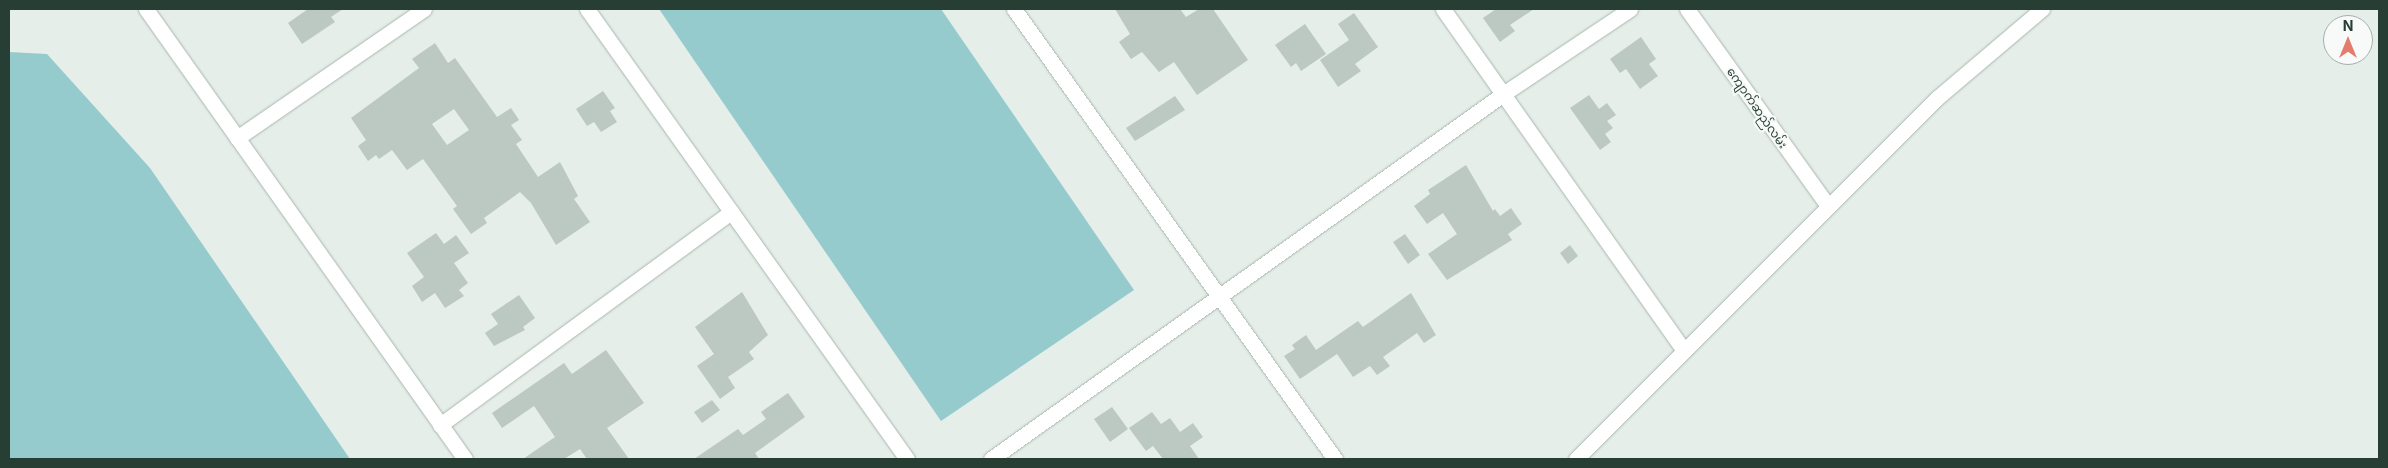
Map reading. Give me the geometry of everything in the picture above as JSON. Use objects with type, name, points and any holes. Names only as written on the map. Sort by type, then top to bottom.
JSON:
[{"type":"street","points":[[146,9],[465,459]]},
{"type":"street","points":[[237,138],[424,9]]},
{"type":"street","points":[[587,9],[907,459]]},
{"type":"street","points":[[1443,9],[1684,351]]},
{"type":"street","points":[[991,459],[1503,94],[1630,9]]},
{"type":"street","name":"ကျောက်ဆည်လမ်း","points":[[1687,9],[1828,206]]},
{"type":"street","points":[[1576,459],[1937,98],[2042,9]]},
{"type":"street","points":[[1016,10],[1335,459]]},
{"type":"street","points":[[440,425],[731,212]]},
{"type":"water","points":[[659,9],[941,9],[1134,290],[941,421]]},
{"type":"water","points":[[9,52],[47,54],[150,168],[350,459],[9,459]]},
{"type":"building","points":[[308,9],[343,9],[331,17],[335,22],[302,44],[288,23]]},
{"type":"building","points":[[1115,9],[1180,9],[1186,17],[1199,9],[1213,9],[1248,60],[1197,95],[1174,62],[1159,72],[1142,52],[1131,59],[1119,42],[1130,34]]},
{"type":"building","points":[[1496,9],[1534,9],[1510,25],[1515,31],[1500,42],[1483,18]]},
{"type":"building","points":[[1354,13],[1378,47],[1355,64],[1361,71],[1338,87],[1320,60],[1349,40],[1338,24]]},
{"type":"building","points":[[1305,24],[1326,54],[1301,71],[1296,63],[1291,67],[1275,45]]},
{"type":"building","points":[[1641,37],[1656,59],[1649,64],[1658,76],[1640,89],[1626,69],[1620,73],[1610,59]]},
{"type":"building","points":[[435,43],[448,63],[455,58],[497,117],[511,108],[519,120],[511,125],[522,140],[516,144],[538,177],[560,162],[578,196],[574,199],[590,222],[556,245],[531,203],[520,192],[484,218],[487,223],[471,234],[453,209],[457,206],[423,159],[407,170],[392,150],[379,159],[376,155],[368,161],[358,146],[366,140],[351,118],[419,68],[412,59]],"holes":[[[454,109],[469,130],[447,145],[432,124]]]},
{"type":"building","points":[[603,91],[615,108],[610,111],[617,122],[601,132],[594,122],[587,126],[576,109]]},
{"type":"building","points":[[1589,95],[1599,109],[1607,103],[1616,115],[1607,121],[1613,128],[1605,134],[1611,142],[1600,150],[1570,108]]},
{"type":"building","points":[[1175,96],[1185,110],[1135,141],[1126,128]]},
{"type":"building","points":[[1466,165],[1493,211],[1495,209],[1500,216],[1511,208],[1522,224],[1508,234],[1512,240],[1447,280],[1428,254],[1457,234],[1443,213],[1427,224],[1414,206],[1430,194],[1428,190]]},
{"type":"building","points":[[436,233],[444,244],[456,235],[469,253],[454,263],[468,283],[459,290],[464,296],[445,308],[435,293],[422,302],[412,286],[424,277],[407,253]]},
{"type":"building","points":[[1405,234],[1420,255],[1408,264],[1393,242]]},
{"type":"building","points":[[1570,245],[1578,256],[1568,264],[1560,253]]},
{"type":"building","points":[[742,292],[768,335],[749,352],[754,359],[728,377],[735,388],[720,399],[697,366],[714,354],[695,327]]},
{"type":"building","points":[[1411,293],[1436,335],[1424,343],[1417,333],[1383,357],[1390,366],[1377,375],[1370,366],[1353,377],[1337,354],[1300,379],[1284,356],[1295,349],[1292,345],[1306,335],[1316,350],[1358,321],[1363,327]]},
{"type":"building","points":[[519,295],[535,318],[523,327],[525,330],[494,346],[485,333],[498,324],[491,314]]},
{"type":"building","points":[[606,350],[644,403],[607,428],[629,459],[587,459],[580,449],[564,459],[523,459],[555,437],[534,406],[502,428],[492,413],[564,363],[572,374]]},
{"type":"building","points":[[788,393],[805,417],[755,453],[759,459],[694,459],[738,429],[743,435],[766,419],[761,412]]},
{"type":"building","points":[[712,400],[720,410],[702,423],[694,412]]},
{"type":"building","points":[[1112,407],[1128,429],[1110,442],[1094,419]]},
{"type":"building","points":[[1152,412],[1161,424],[1170,418],[1180,432],[1193,423],[1203,437],[1190,446],[1199,459],[1163,459],[1153,446],[1146,451],[1129,428]]}]
